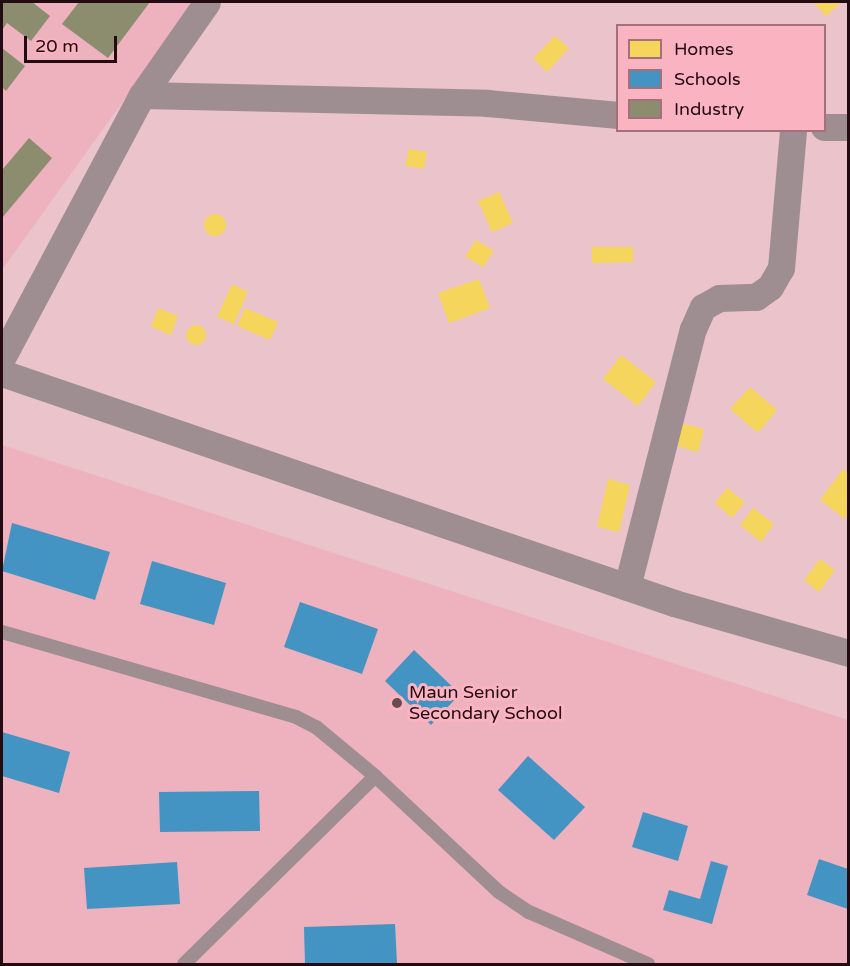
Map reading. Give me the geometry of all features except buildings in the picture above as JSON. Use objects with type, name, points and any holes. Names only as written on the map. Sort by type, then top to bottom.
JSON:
[{"type":"street","points":[[2,358],[142,95],[207,2]]},
{"type":"street","points":[[142,95],[487,104],[616,115]]},
{"type":"street","points":[[826,127],[849,127]]},
{"type":"street","points":[[627,586],[693,329],[703,307],[720,297],[756,297],[770,287],[780,268],[793,132]]},
{"type":"street","points":[[2,373],[627,586],[849,653]]},
{"type":"lane","points":[[2,632],[296,717],[316,727],[375,776],[499,892],[529,912],[648,964]]},
{"type":"lane","points":[[184,964],[375,776]]},
{"type":"shaded area","points":[[2,2],[194,2],[2,270]]},
{"type":"shaded area","name":"Maun Senior Secondary School","points":[[2,445],[848,720],[848,964],[2,964]]},
{"type":"place","name":"Maun Senior Secondary School","points":[[397,703]]}]
